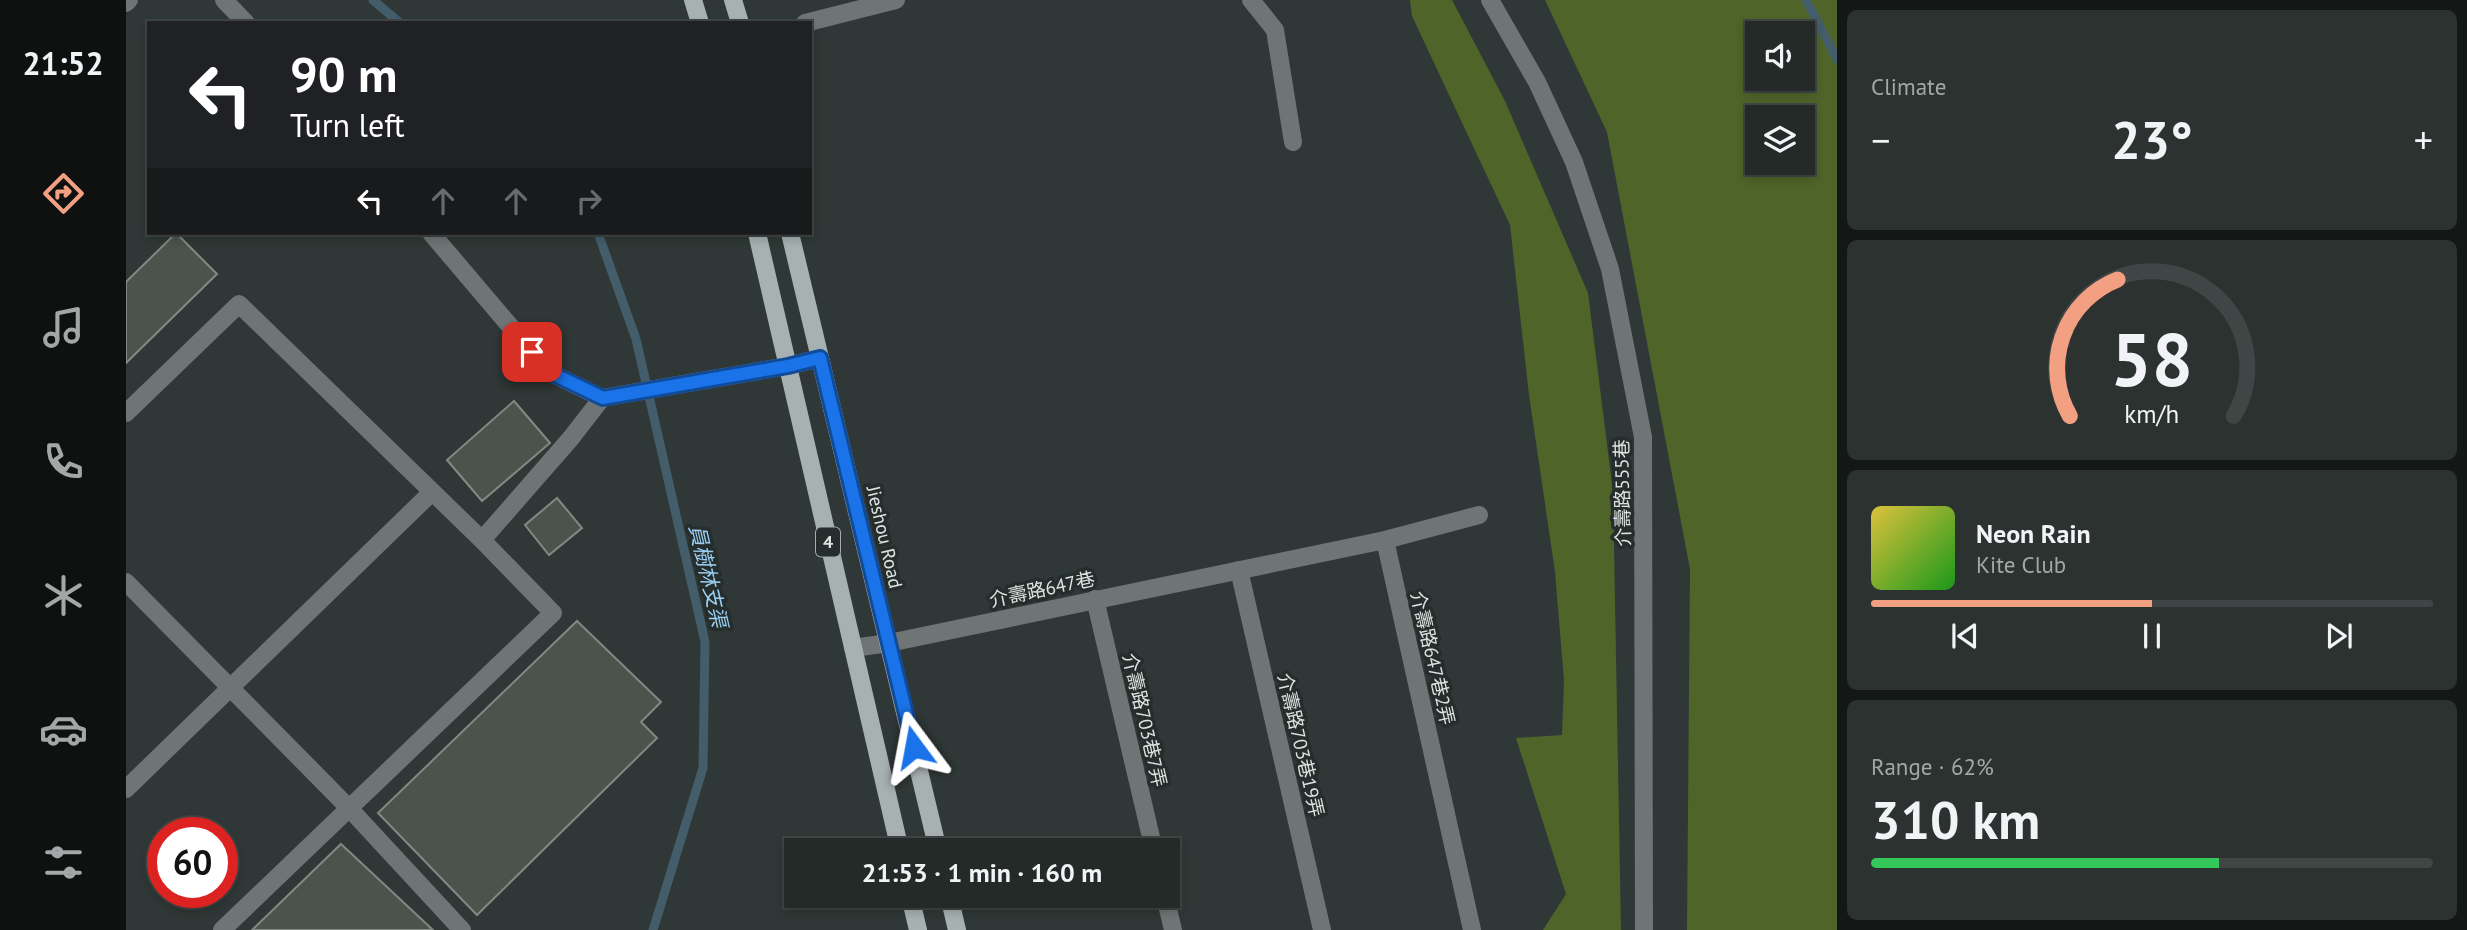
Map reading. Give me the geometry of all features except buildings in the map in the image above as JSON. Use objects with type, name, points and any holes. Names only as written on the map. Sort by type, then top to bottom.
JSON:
[{"type":"main road","points":[[693,0],[699,21]]},
{"type":"main road","points":[[733,0],[739,21]]},
{"type":"main road","name":"4","points":[[757,235],[897,838]]},
{"type":"main road","name":"Jieshou Road","points":[[790,235],[935,838]]},
{"type":"main road","points":[[913,908],[918,930]]},
{"type":"main road","points":[[952,908],[957,930]]},
{"type":"street","points":[[224,0],[244,21]]},
{"type":"street","points":[[812,21],[896,0]]},
{"type":"street","points":[[1251,0],[1275,30],[1293,142]]},
{"type":"street","name":"介壽路555巷","points":[[1490,0],[1537,82],[1574,162],[1610,269],[1643,437],[1644,930]]},
{"type":"street","points":[[433,235],[549,372],[603,398],[820,358]]},
{"type":"street","points":[[126,413],[239,304],[482,540],[553,613],[222,930]]},
{"type":"street","points":[[482,540],[603,398]]},
{"type":"street","points":[[126,789],[432,492]]},
{"type":"street","points":[[1239,570],[1385,540],[1479,515]]},
{"type":"street","name":"介壽路647巷2弄","points":[[1385,540],[1472,930]]},
{"type":"street","name":"介壽路647巷","points":[[853,648],[889,643],[1239,570]]},
{"type":"street","name":"介壽路703巷19弄","points":[[1239,570],[1322,930]]},
{"type":"street","points":[[126,582],[349,808],[462,930]]},
{"type":"street","name":"介壽路703巷7弄","points":[[1096,599],[1151,838]]},
{"type":"street","points":[[1168,908],[1173,930]]},
{"type":"green space","points":[[1410,0],[1452,0],[1505,101],[1588,293],[1613,492],[1621,930],[1543,930],[1566,894],[1516,738],[1562,735],[1564,681],[1555,572],[1529,395],[1510,225],[1412,16]]},
{"type":"green space","points":[[1545,0],[1837,0],[1837,930],[1687,930],[1690,569],[1607,132]]},
{"type":"waterway","name":"員樹林支渠","points":[[373,0],[398,21]]},
{"type":"waterway","points":[[1806,0],[1837,59]]},
{"type":"waterway","name":"員樹林支渠","points":[[599,235],[636,339],[705,642],[703,768],[653,930]]},
{"type":"route","points":[[532,352],[549,372],[603,398],[820,358],[914,747]]}]
